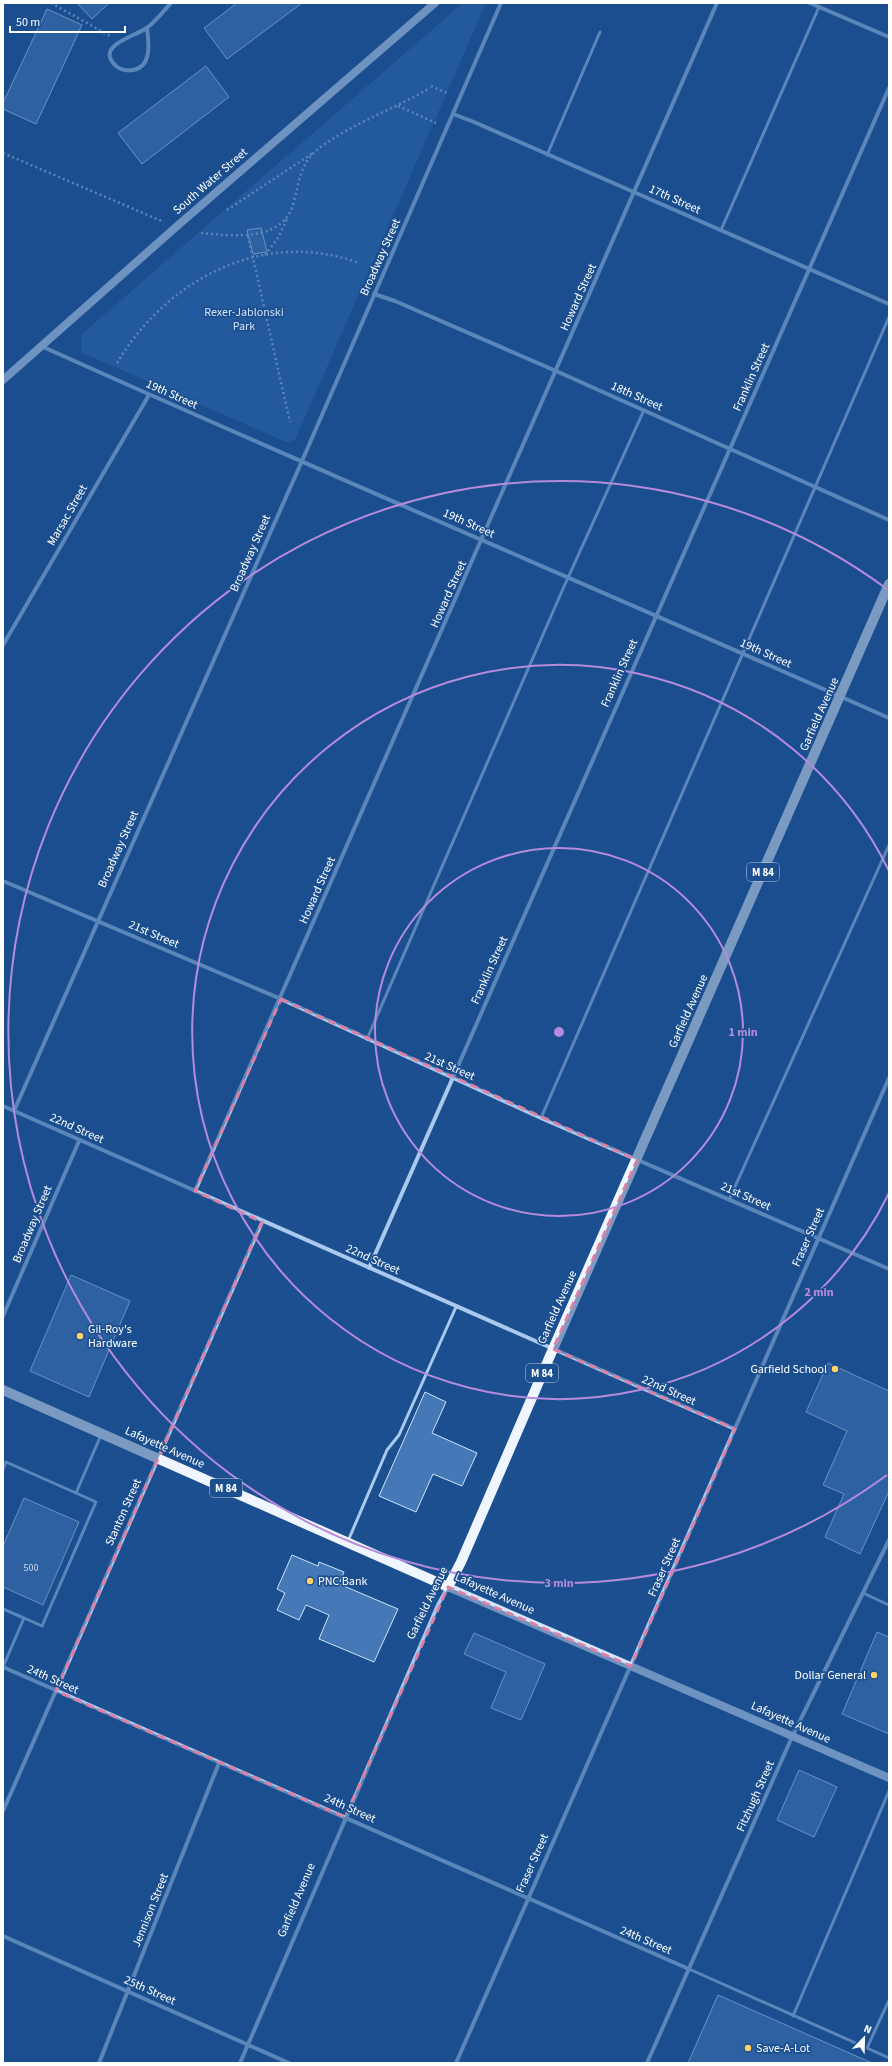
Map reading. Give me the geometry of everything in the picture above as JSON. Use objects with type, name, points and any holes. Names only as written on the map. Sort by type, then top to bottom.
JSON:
[{"type":"main road","name":"Garfield Avenue","points":[[448,1587],[461,1562],[553,1349],[841,697],[889,584]]},
{"type":"main road","name":"Lafayette Avenue","points":[[3,1390],[448,1587]]},
{"type":"street","points":[[147,28],[150,45],[143,64],[136,70],[128,71],[120,69],[113,63],[111,55],[113,48],[119,41],[147,28],[171,3]]},
{"type":"street","name":"South Water Street","points":[[3,380],[176,227],[435,3]]},
{"type":"street","name":"Broadway Street","points":[[14,1111],[97,920],[302,461],[501,3]]},
{"type":"street","name":"Howard Street","points":[[195,1192],[717,3]]},
{"type":"street","points":[[810,3],[889,37]]},
{"type":"street","name":"Franklin Street","points":[[370,1268],[889,88]]},
{"type":"street","name":"17th Street","points":[[453,114],[635,192],[808,270],[889,304]]},
{"type":"street","name":"18th Street","points":[[374,294],[395,301],[556,371],[889,520]]},
{"type":"street","name":"19th Street","points":[[41,346],[149,395],[482,539],[889,718]]},
{"type":"street","name":"Marsac Street","points":[[3,645],[149,395]]},
{"type":"street","name":"21st Street","points":[[3,881],[280,999],[541,1118],[729,1200],[819,1237],[889,1269]]},
{"type":"street","name":"Fraser Street","points":[[456,2063],[889,1078]]},
{"type":"street","name":"22nd Street","points":[[3,1106],[262,1222],[735,1429]]},
{"type":"street","name":"Broadway Street","points":[[3,1316],[79,1141]]},
{"type":"street","name":"Stanton Street","points":[[3,1811],[262,1222]]},
{"type":"street","name":"Fitzhugh Street","points":[[647,2063],[792,1737],[889,1540]]},
{"type":"street","name":"Lafayette Avenue","points":[[448,1587],[889,1778]]},
{"type":"street","name":"Garfield Avenue","points":[[240,2063],[345,1817],[438,1605],[448,1587]]},
{"type":"street","name":"24th Street","points":[[3,1667],[345,1817],[527,1899],[689,1969]]},
{"type":"street","name":"Jennison Street","points":[[99,2063],[219,1763]]},
{"type":"street","name":"25th Street","points":[[3,1936],[289,2063]]},
{"type":"lane","points":[[720,231],[819,7]]},
{"type":"lane","points":[[547,155],[600,32]]},
{"type":"lane","points":[[541,1118],[889,317]]},
{"type":"lane","points":[[367,1039],[569,577],[644,410]]},
{"type":"lane","points":[[729,1200],[889,845]]},
{"type":"lane","points":[[347,1543],[387,1450],[399,1435],[456,1307]]},
{"type":"lane","points":[[76,1493],[102,1433]]},
{"type":"lane","points":[[3,1469],[6,1462],[96,1502],[42,1626],[3,1609]]},
{"type":"lane","points":[[863,1593],[889,1605]]},
{"type":"lane","points":[[3,1667],[24,1618]]},
{"type":"lane","points":[[793,2016],[889,1791]]},
{"type":"lane","points":[[689,1969],[889,2058]]},
{"type":"lane","points":[[867,2048],[889,2000]]},
{"type":"path","points":[[51,3],[119,41]]},
{"type":"path","points":[[431,86],[449,94]]},
{"type":"path","points":[[227,210],[350,128],[398,106],[428,90]]},
{"type":"path","points":[[398,106],[436,123]]},
{"type":"path","points":[[265,255],[278,238],[290,213],[299,176],[307,161],[317,150]]},
{"type":"path","points":[[3,153],[176,227]]},
{"type":"path","points":[[201,233],[248,236],[263,233],[277,227],[290,213]]},
{"type":"path","points":[[248,236],[290,422]]},
{"type":"path","points":[[117,362],[138,330],[171,297],[201,278],[253,257],[265,255],[309,252],[340,256],[360,263]]},
{"type":"highlighted area","points":[[281,999],[637,1160],[553,1349],[735,1429],[631,1666],[448,1587],[345,1817],[56,1691],[262,1222],[195,1191]]},
{"type":"green space","name":"Rexer-Jablonski Park","points":[[463,3],[486,3],[295,440],[286,442],[81,352],[82,334]]},
{"type":"building","points":[[77,3],[109,3],[92,19]]},
{"type":"building","points":[[237,3],[302,3],[227,59],[204,28]]},
{"type":"building","points":[[47,9],[82,25],[36,124],[3,109],[3,103]]},
{"type":"building","points":[[206,66],[229,97],[142,164],[118,133]]},
{"type":"building","points":[[261,228],[267,252],[253,254],[247,230]]},
{"type":"building","name":"Gil-Roy's Hardware","points":[[71,1275],[130,1301],[89,1397],[30,1371]]},
{"type":"building","points":[[828,1363],[889,1391],[889,1491],[860,1554],[825,1537],[844,1494],[823,1485],[847,1431],[806,1412]]},
{"type":"building","points":[[425,1392],[446,1402],[432,1433],[477,1453],[462,1486],[433,1474],[416,1512],[379,1496]]},
{"type":"building","points":[[24,1498],[79,1522],[43,1605],[3,1587],[3,1546]]},
{"type":"building","points":[[292,1555],[318,1566],[319,1562],[344,1572],[339,1584],[398,1609],[374,1662],[319,1639],[329,1615],[306,1605],[299,1620],[277,1610],[285,1593],[277,1589]]},
{"type":"building","name":"Dollar General","points":[[877,1632],[889,1637],[889,1734],[842,1714]]},
{"type":"building","points":[[474,1633],[545,1664],[521,1720],[491,1708],[506,1672],[464,1654]]},
{"type":"building","points":[[799,1770],[837,1787],[814,1837],[777,1820]]},
{"type":"building","points":[[718,1995],[872,2063],[688,2063]]},
{"type":"place","name":"Gil-Roy's Hardware","points":[[80,1336]]},
{"type":"place","name":"Garfield School","points":[[835,1369]]},
{"type":"place","name":"PNC Bank","points":[[310,1581]]},
{"type":"place","name":"Dollar General","points":[[874,1675]]},
{"type":"place","name":"Save-A-Lot","points":[[748,2048]]}]
